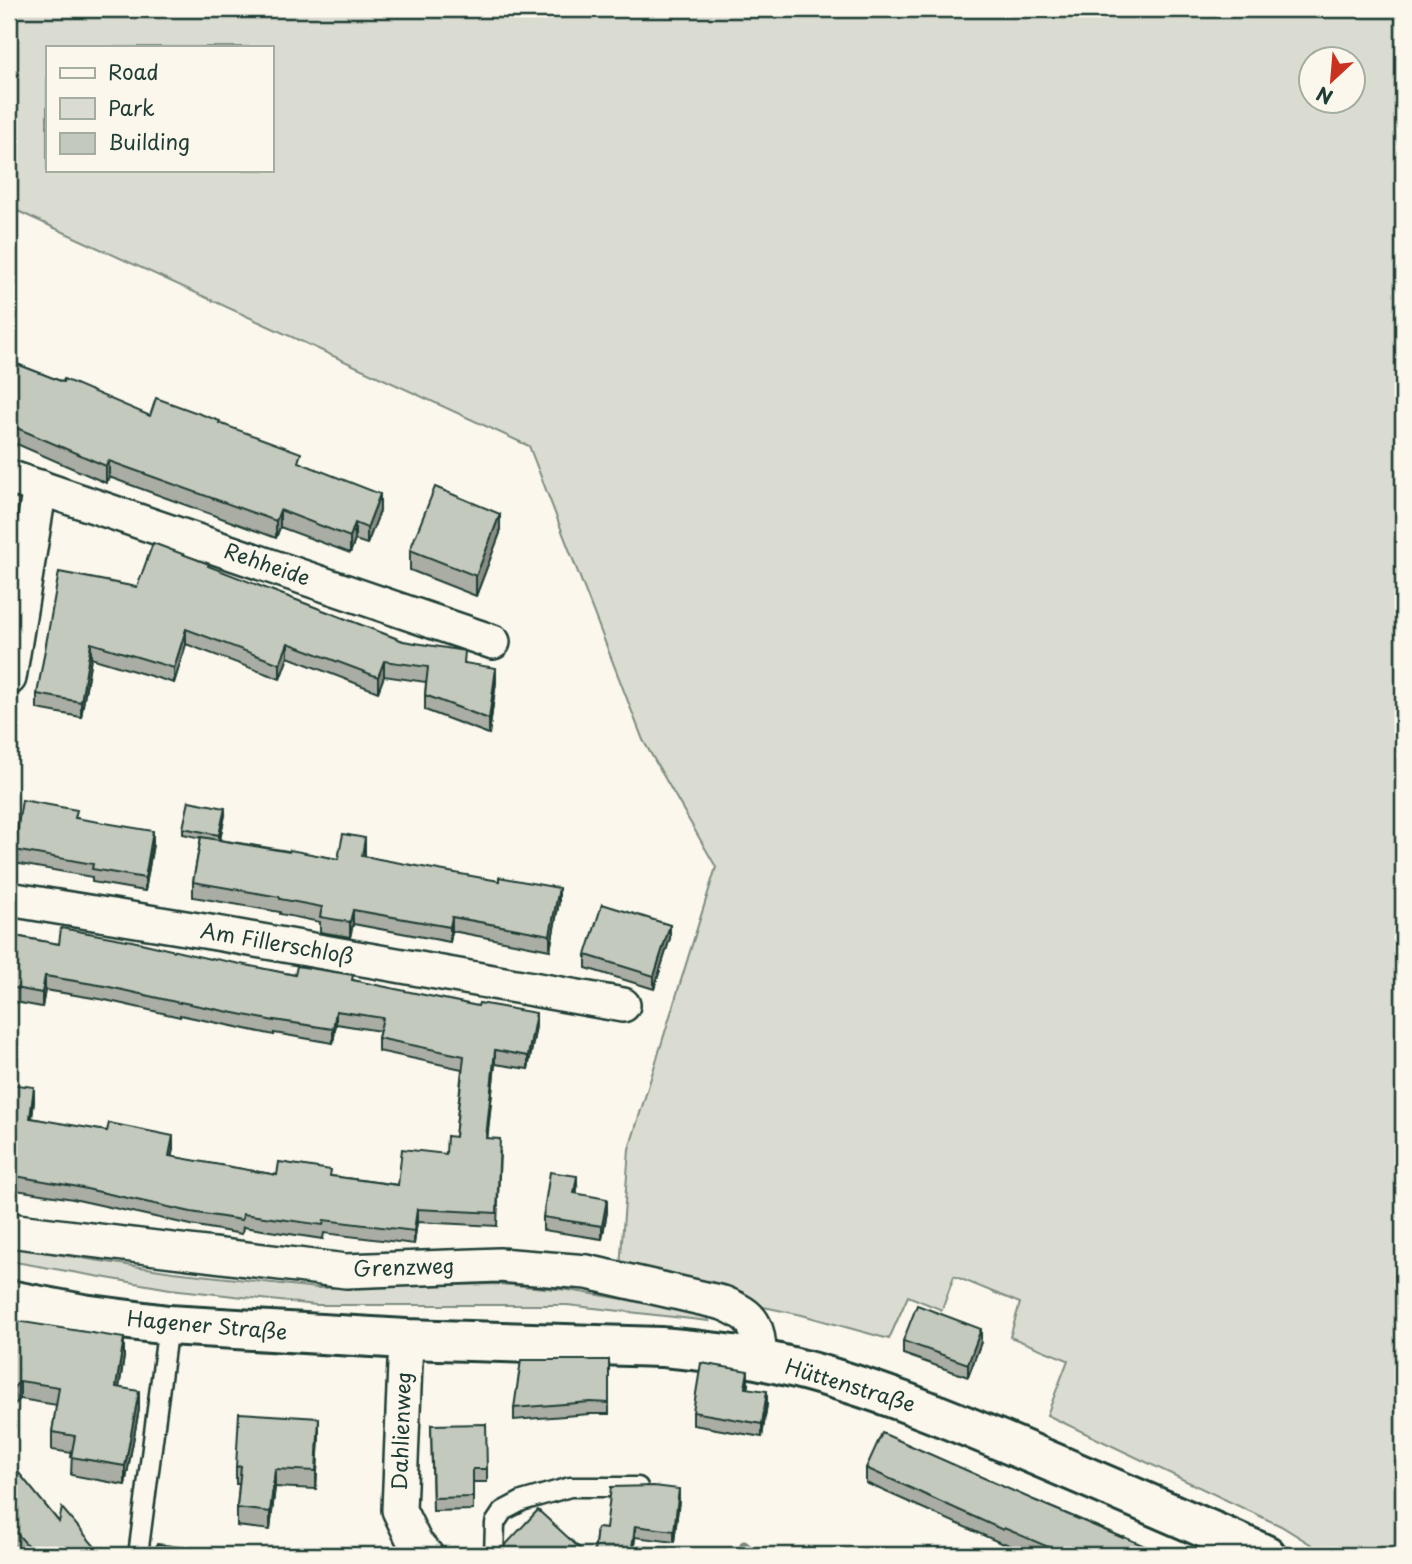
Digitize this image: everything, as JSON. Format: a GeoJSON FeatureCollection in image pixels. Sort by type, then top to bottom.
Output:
{"type":"FeatureCollection","features":[{"type":"Feature","properties":{"kind":"main road","name":"Hagener Straße"},"geometry":{"type":"LineString","coordinates":[[9,1300],[83,1314],[168,1325],[406,1339]]}},
{"type":"Feature","properties":{"kind":"main road","name":"Hüttenstraße"},"geometry":{"type":"LineString","coordinates":[[406,1339],[661,1347],[760,1359],[831,1377],[928,1411],[1266,1555]]}},
{"type":"Feature","properties":{"kind":"street","name":"Rehheide"},"geometry":{"type":"LineString","coordinates":[[9,477],[493,642]]}},
{"type":"Feature","properties":{"kind":"street"},"geometry":{"type":"LineString","coordinates":[[9,678],[40,487]]}},
{"type":"Feature","properties":{"kind":"street","name":"Am Fillerschloß"},"geometry":{"type":"LineString","coordinates":[[9,899],[623,1005]]}},
{"type":"Feature","properties":{"kind":"street","name":"Grenzweg"},"geometry":{"type":"LineString","coordinates":[[9,1230],[346,1271],[499,1265],[587,1272],[723,1303],[737,1309],[750,1318],[757,1332],[760,1359]]}},
{"type":"Feature","properties":{"kind":"street","name":"Dahlienweg"},"geometry":{"type":"LineString","coordinates":[[406,1339],[399,1510],[415,1543],[426,1555]]}},
{"type":"Feature","properties":{"kind":"lane"},"geometry":{"type":"LineString","coordinates":[[138,1555],[168,1325]]}},
{"type":"Feature","properties":{"kind":"lane"},"geometry":{"type":"LineString","coordinates":[[494,1555],[495,1523],[503,1511],[522,1501],[570,1487],[649,1487]]}},
{"type":"Feature","properties":{"kind":"green space"},"geometry":{"type":"Polygon","coordinates":[[[9,9],[1403,9],[1403,1555],[1328,1555],[1281,1526],[1047,1415],[1068,1360],[1010,1337],[1020,1303],[954,1276],[942,1310],[908,1296],[889,1339],[802,1315],[725,1299],[620,1268],[629,1149],[716,867],[643,740],[529,446],[9,207],[9,9]]]}},
{"type":"Feature","properties":{"kind":"green space"},"geometry":{"type":"Polygon","coordinates":[[[9,1247],[173,1272],[317,1288],[499,1284],[568,1290],[703,1312],[709,1321],[567,1305],[316,1305],[170,1289],[9,1261],[9,1247]]]}},
{"type":"Feature","properties":{"kind":"building"},"geometry":{"type":"Polygon","coordinates":[[[9,361],[63,382],[64,379],[150,416],[156,398],[301,453],[298,462],[380,494],[367,528],[355,523],[350,537],[280,510],[276,521],[109,461],[106,466],[9,427],[9,361]]]}},
{"type":"Feature","properties":{"kind":"building"},"geometry":{"type":"Polygon","coordinates":[[[435,487],[500,514],[476,576],[410,550],[435,487]]]}},
{"type":"Feature","properties":{"kind":"building"},"geometry":{"type":"Polygon","coordinates":[[[153,543],[403,641],[465,651],[464,663],[496,668],[489,719],[425,695],[428,667],[384,661],[378,677],[288,643],[280,664],[186,629],[174,668],[91,643],[81,702],[37,694],[59,572],[137,587],[153,543]]]}},
{"type":"Feature","properties":{"kind":"building"},"geometry":{"type":"Polygon","coordinates":[[[22,800],[77,810],[75,818],[153,831],[145,878],[92,869],[93,864],[14,850],[22,800]]]}},
{"type":"Feature","properties":{"kind":"building"},"geometry":{"type":"Polygon","coordinates":[[[189,801],[225,808],[219,835],[183,828],[189,801]]]}},
{"type":"Feature","properties":{"kind":"building"},"geometry":{"type":"Polygon","coordinates":[[[343,834],[365,838],[362,856],[499,881],[499,877],[559,888],[550,935],[452,917],[450,927],[353,910],[350,922],[320,917],[322,907],[193,882],[201,837],[338,859],[343,834]]]}},
{"type":"Feature","properties":{"kind":"building"},"geometry":{"type":"Polygon","coordinates":[[[602,904],[670,925],[654,976],[586,955],[602,904]]]}},
{"type":"Feature","properties":{"kind":"building"},"geometry":{"type":"Polygon","coordinates":[[[61,928],[295,975],[297,966],[353,975],[352,980],[478,1006],[479,1003],[536,1013],[528,1056],[495,1050],[486,1138],[500,1139],[497,1213],[417,1209],[414,1231],[324,1220],[323,1225],[243,1214],[242,1220],[9,1175],[9,1084],[34,1087],[30,1118],[107,1131],[109,1123],[173,1136],[169,1156],[277,1175],[279,1162],[331,1170],[330,1176],[398,1185],[402,1149],[446,1154],[447,1136],[455,1137],[464,1056],[378,1038],[383,1018],[336,1011],[333,1029],[274,1021],[45,976],[42,993],[9,987],[9,935],[59,944],[61,928]]]}},
{"type":"Feature","properties":{"kind":"building"},"geometry":{"type":"Polygon","coordinates":[[[550,1172],[577,1176],[574,1193],[607,1199],[602,1226],[543,1217],[550,1172]]]}},
{"type":"Feature","properties":{"kind":"building"},"geometry":{"type":"Polygon","coordinates":[[[917,1305],[981,1329],[968,1364],[903,1341],[917,1305]]]}},
{"type":"Feature","properties":{"kind":"building"},"geometry":{"type":"Polygon","coordinates":[[[9,1309],[10,1320],[124,1338],[116,1387],[139,1391],[125,1466],[71,1457],[75,1436],[52,1432],[59,1387],[20,1381],[9,1392],[9,1309]]]}},
{"type":"Feature","properties":{"kind":"building"},"geometry":{"type":"Polygon","coordinates":[[[521,1360],[609,1360],[609,1403],[514,1408],[521,1360]]]}},
{"type":"Feature","properties":{"kind":"building"},"geometry":{"type":"Polygon","coordinates":[[[701,1363],[748,1371],[745,1388],[767,1391],[762,1424],[693,1412],[701,1363]]]}},
{"type":"Feature","properties":{"kind":"building"},"geometry":{"type":"Polygon","coordinates":[[[239,1413],[319,1418],[316,1471],[275,1469],[270,1512],[237,1508],[241,1466],[236,1467],[239,1413]]]}},
{"type":"Feature","properties":{"kind":"building"},"geometry":{"type":"Polygon","coordinates":[[[486,1424],[487,1469],[473,1469],[473,1497],[433,1498],[431,1425],[486,1424]]]}},
{"type":"Feature","properties":{"kind":"building"},"geometry":{"type":"Polygon","coordinates":[[[882,1433],[1165,1555],[1067,1555],[1004,1528],[1003,1530],[866,1468],[882,1433]]]}},
{"type":"Feature","properties":{"kind":"building"},"geometry":{"type":"Polygon","coordinates":[[[9,1462],[59,1522],[62,1508],[102,1555],[36,1555],[13,1529],[9,1532],[9,1462]]]}},
{"type":"Feature","properties":{"kind":"building"},"geometry":{"type":"Polygon","coordinates":[[[654,1486],[679,1489],[674,1531],[635,1526],[631,1555],[594,1554],[597,1528],[606,1529],[611,1487],[654,1486]]]}},
{"type":"Feature","properties":{"kind":"building"},"geometry":{"type":"Polygon","coordinates":[[[538,1510],[586,1554],[500,1555],[498,1553],[538,1510]]]}},
{"type":"Feature","properties":{"kind":"building"},"geometry":{"type":"Polygon","coordinates":[[[157,1544],[240,1555],[155,1555],[157,1544]]]}},
{"type":"Feature","properties":{"kind":"waterway"},"geometry":{"type":"LineString","coordinates":[[744,1545],[756,1555]]}}]}
